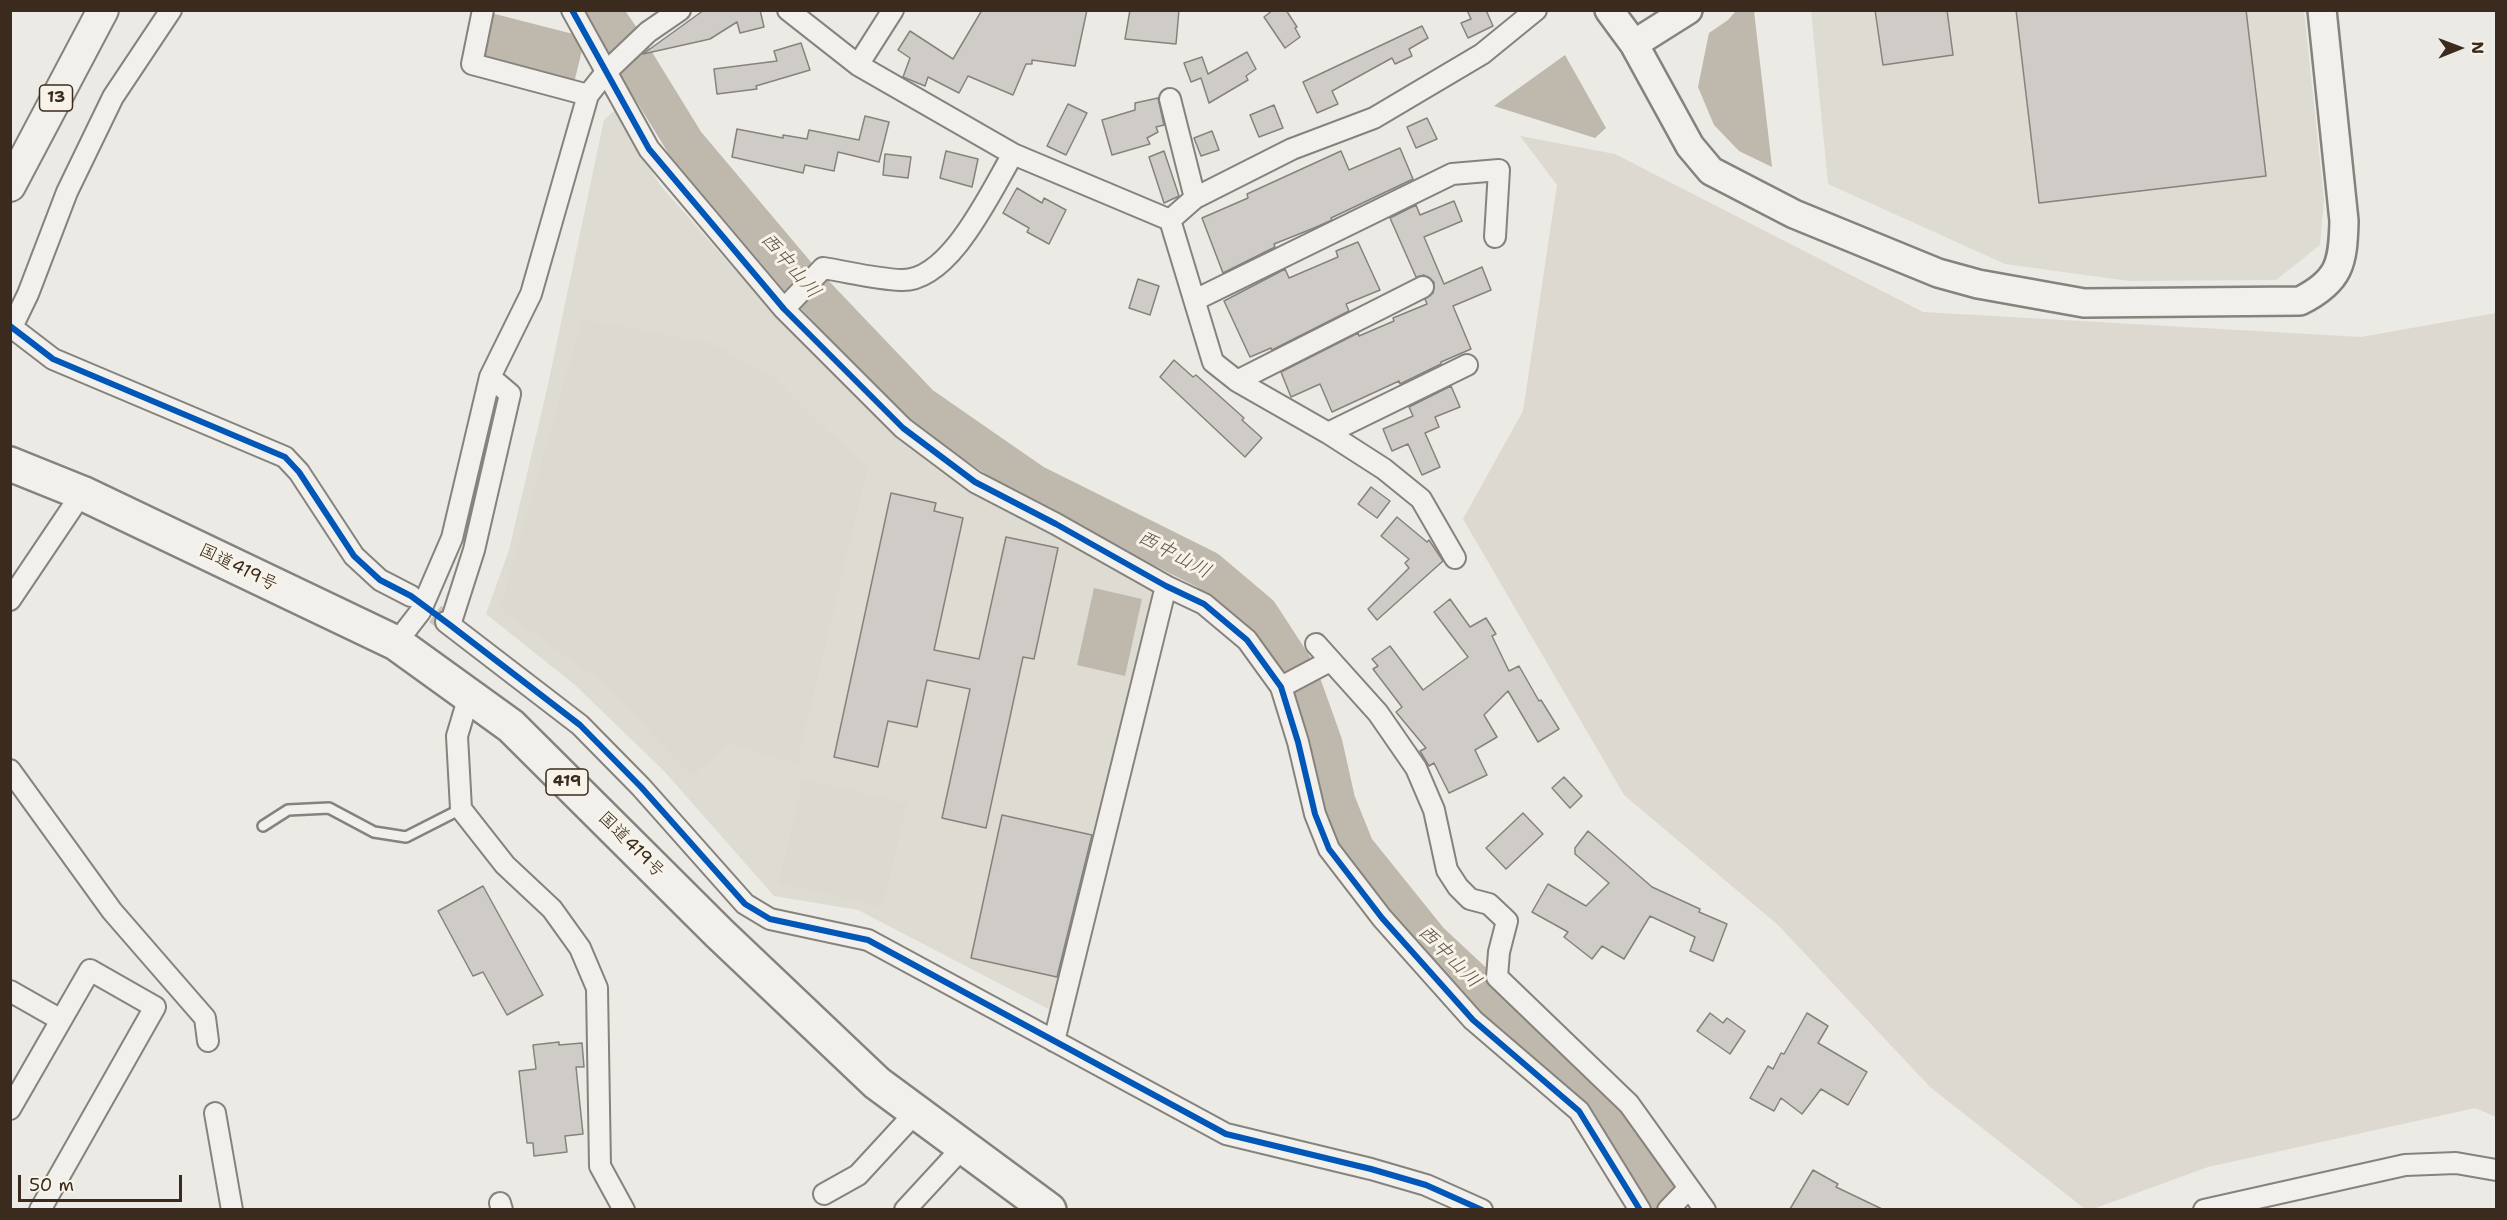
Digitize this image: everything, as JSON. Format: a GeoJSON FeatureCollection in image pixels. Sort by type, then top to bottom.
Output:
{"type":"FeatureCollection","features":[{"type":"Feature","properties":{"kind":"highway","name":"国道419号"},"geometry":{"type":"LineString","coordinates":[[10,464],[82,493],[396,643],[511,726],[877,1083],[1049,1209]]}},
{"type":"Feature","properties":{"kind":"main road","name":"13"},"geometry":{"type":"LineString","coordinates":[[10,186],[103,10]]}},
{"type":"Feature","properties":{"kind":"street"},"geometry":{"type":"LineString","coordinates":[[171,10],[113,97],[67,192],[28,294],[11,327],[53,359],[285,457],[299,472],[354,556],[380,580],[411,596]]}},
{"type":"Feature","properties":{"kind":"street"},"geometry":{"type":"LineString","coordinates":[[483,10],[472,64],[588,95]]}},
{"type":"Feature","properties":{"kind":"street"},"geometry":{"type":"LineString","coordinates":[[572,10],[611,68],[649,149],[834,361],[903,428],[975,482],[1056,524],[1166,586],[1204,604],[1247,640],[1285,685],[1315,814],[1329,849],[1382,918],[1473,1020],[1579,1111],[1640,1209]]}},
{"type":"Feature","properties":{"kind":"street"},"geometry":{"type":"LineString","coordinates":[[396,643],[420,612],[452,538],[490,377],[531,294],[588,95],[611,68],[648,32],[680,10]]}},
{"type":"Feature","properties":{"kind":"street"},"geometry":{"type":"LineString","coordinates":[[788,10],[858,65],[1013,154],[1170,220],[1213,362],[1238,381],[1328,432],[1384,469],[1421,499],[1455,558]]}},
{"type":"Feature","properties":{"kind":"street"},"geometry":{"type":"LineString","coordinates":[[858,65],[893,10]]}},
{"type":"Feature","properties":{"kind":"street"},"geometry":{"type":"LineString","coordinates":[[1170,220],[1196,198],[1292,149],[1374,118],[1482,54],[1536,10]]}},
{"type":"Feature","properties":{"kind":"street"},"geometry":{"type":"LineString","coordinates":[[1609,10],[1634,44],[1690,146],[1711,171],[1794,214],[1938,273],[1978,284],[2084,303],[2300,301],[2319,292],[2330,281],[2339,267],[2343,253],[2344,221],[2322,10]]}},
{"type":"Feature","properties":{"kind":"street"},"geometry":{"type":"LineString","coordinates":[[1634,44],[1688,10]]}},
{"type":"Feature","properties":{"kind":"street"},"geometry":{"type":"LineString","coordinates":[[1170,99],[1196,198]]}},
{"type":"Feature","properties":{"kind":"street"},"geometry":{"type":"LineString","coordinates":[[787,306],[823,268],[903,280],[932,272],[957,248],[1013,154]]}},
{"type":"Feature","properties":{"kind":"street"},"geometry":{"type":"LineString","coordinates":[[1195,300],[1452,174],[1500,170],[1495,237]]}},
{"type":"Feature","properties":{"kind":"street"},"geometry":{"type":"LineString","coordinates":[[1238,381],[1423,287]]}},
{"type":"Feature","properties":{"kind":"street"},"geometry":{"type":"LineString","coordinates":[[1328,432],[1467,365]]}},
{"type":"Feature","properties":{"kind":"street"},"geometry":{"type":"LineString","coordinates":[[490,377],[510,394],[474,550],[448,623],[580,725],[641,787],[745,904],[770,919],[868,940],[1226,1134],[1371,1169],[1426,1185],[1482,1209]]}},
{"type":"Feature","properties":{"kind":"street"},"geometry":{"type":"LineString","coordinates":[[10,600],[82,493]]}},
{"type":"Feature","properties":{"kind":"street"},"geometry":{"type":"LineString","coordinates":[[1054,1041],[1166,586]]}},
{"type":"Feature","properties":{"kind":"street"},"geometry":{"type":"LineString","coordinates":[[1316,644],[1325,664],[1378,713],[1416,768],[1434,810],[1447,870],[1458,887],[1470,899],[1489,904],[1507,921],[1499,952],[1497,976],[1629,1104],[1705,1209]]}},
{"type":"Feature","properties":{"kind":"street"},"geometry":{"type":"LineString","coordinates":[[1285,685],[1325,664]]}},
{"type":"Feature","properties":{"kind":"street"},"geometry":{"type":"LineString","coordinates":[[469,696],[457,736],[461,809],[505,865],[552,909],[580,948],[597,988],[600,1166],[624,1209]]}},
{"type":"Feature","properties":{"kind":"street"},"geometry":{"type":"LineString","coordinates":[[10,770],[112,911],[206,1018],[208,1041]]}},
{"type":"Feature","properties":{"kind":"street"},"geometry":{"type":"LineString","coordinates":[[10,1109],[90,970],[155,1007],[40,1209]]}},
{"type":"Feature","properties":{"kind":"street"},"geometry":{"type":"LineString","coordinates":[[10,991],[62,1020]]}},
{"type":"Feature","properties":{"kind":"street"},"geometry":{"type":"LineString","coordinates":[[825,1194],[858,1174],[916,1112]]}},
{"type":"Feature","properties":{"kind":"street"},"geometry":{"type":"LineString","coordinates":[[215,1113],[232,1209]]}},
{"type":"Feature","properties":{"kind":"street"},"geometry":{"type":"LineString","coordinates":[[905,1209],[964,1146]]}},
{"type":"Feature","properties":{"kind":"street"},"geometry":{"type":"LineString","coordinates":[[2204,1209],[2405,1165],[2456,1163],[2496,1170]]}},
{"type":"Feature","properties":{"kind":"street"},"geometry":{"type":"LineString","coordinates":[[1668,1209],[1689,1188]]}},
{"type":"Feature","properties":{"kind":"lane"},"geometry":{"type":"LineString","coordinates":[[264,826],[288,810],[329,808],[374,832],[406,837],[461,809]]}},
{"type":"Feature","properties":{"kind":"shaded area"},"geometry":{"type":"Polygon","coordinates":[[[1736,11],[1754,11],[1772,167],[1739,151],[1714,125],[1698,87],[1709,33],[1728,20],[1736,11]]]}},
{"type":"Feature","properties":{"kind":"shaded area"},"geometry":{"type":"Polygon","coordinates":[[[1811,11],[2304,11],[2324,200],[2320,245],[2276,280],[2129,281],[2005,264],[1828,184],[1811,11]]]}},
{"type":"Feature","properties":{"kind":"shaded area"},"geometry":{"type":"Polygon","coordinates":[[[491,13],[581,36],[584,42],[574,83],[481,61],[491,13]]]}},
{"type":"Feature","properties":{"kind":"shaded area"},"geometry":{"type":"Polygon","coordinates":[[[1565,55],[1606,128],[1595,138],[1494,106],[1565,55]]]}},
{"type":"Feature","properties":{"kind":"shaded area"},"geometry":{"type":"Polygon","coordinates":[[[615,110],[660,185],[773,313],[899,437],[1156,591],[1056,1013],[858,910],[774,896],[664,771],[575,685],[486,614],[509,550],[547,389],[604,120],[615,110]]]}},
{"type":"Feature","properties":{"kind":"shaded area"},"geometry":{"type":"Polygon","coordinates":[[[1520,136],[1615,154],[1923,312],[2361,337],[2496,313],[2496,1117],[2475,1108],[2208,1167],[2093,1209],[2085,1209],[1930,1087],[1778,925],[1624,795],[1463,519],[1523,411],[1557,185],[1520,136]]]}},
{"type":"Feature","properties":{"kind":"shaded area"},"geometry":{"type":"Polygon","coordinates":[[[582,319],[711,343],[775,378],[813,418],[868,466],[797,764],[728,743],[692,776],[603,683],[500,609],[582,319]]]}},
{"type":"Feature","properties":{"kind":"shaded area"},"geometry":{"type":"Polygon","coordinates":[[[1094,588],[1142,599],[1125,676],[1077,665],[1094,588]]]}},
{"type":"Feature","properties":{"kind":"shaded area"},"geometry":{"type":"Polygon","coordinates":[[[803,779],[907,803],[883,907],[779,883],[803,779]]]}},
{"type":"Feature","properties":{"kind":"building"},"geometry":{"type":"Polygon","coordinates":[[[704,10],[760,10],[764,27],[740,33],[737,22],[710,39],[643,54],[704,10]]]}},
{"type":"Feature","properties":{"kind":"building"},"geometry":{"type":"Polygon","coordinates":[[[982,10],[1087,10],[1075,66],[1032,60],[1032,64],[1026,64],[1013,95],[968,76],[959,93],[928,77],[925,86],[903,77],[910,58],[898,50],[910,31],[953,59],[982,10]]]}},
{"type":"Feature","properties":{"kind":"building"},"geometry":{"type":"Polygon","coordinates":[[[1130,10],[1179,10],[1176,44],[1125,39],[1130,10]]]}},
{"type":"Feature","properties":{"kind":"building"},"geometry":{"type":"Polygon","coordinates":[[[1273,10],[1286,10],[1297,27],[1295,28],[1300,37],[1285,48],[1264,17],[1273,10]]]}},
{"type":"Feature","properties":{"kind":"building"},"geometry":{"type":"Polygon","coordinates":[[[1467,10],[1486,10],[1493,26],[1468,38],[1461,23],[1471,19],[1467,10]]]}},
{"type":"Feature","properties":{"kind":"building"},"geometry":{"type":"Polygon","coordinates":[[[1875,10],[1947,10],[1953,55],[1883,65],[1875,10]]]}},
{"type":"Feature","properties":{"kind":"building"},"geometry":{"type":"Polygon","coordinates":[[[2016,10],[2246,10],[2266,176],[2039,203],[2016,10]]]}},
{"type":"Feature","properties":{"kind":"building"},"geometry":{"type":"Polygon","coordinates":[[[1422,26],[1428,38],[1409,49],[1412,56],[1395,64],[1392,58],[1332,91],[1338,104],[1317,113],[1303,82],[1422,26]]]}},
{"type":"Feature","properties":{"kind":"building"},"geometry":{"type":"Polygon","coordinates":[[[801,43],[810,70],[756,86],[757,89],[717,94],[714,69],[777,61],[774,51],[801,43]]]}},
{"type":"Feature","properties":{"kind":"building"},"geometry":{"type":"Polygon","coordinates":[[[1247,52],[1256,69],[1246,76],[1248,80],[1209,103],[1201,78],[1191,82],[1184,63],[1202,57],[1208,74],[1247,52]]]}},
{"type":"Feature","properties":{"kind":"building"},"geometry":{"type":"Polygon","coordinates":[[[1158,98],[1164,125],[1156,127],[1158,132],[1147,138],[1150,144],[1112,155],[1102,120],[1135,110],[1135,103],[1158,98]]]}},
{"type":"Feature","properties":{"kind":"building"},"geometry":{"type":"Polygon","coordinates":[[[1068,104],[1087,113],[1066,155],[1047,146],[1068,104]]]}},
{"type":"Feature","properties":{"kind":"building"},"geometry":{"type":"Polygon","coordinates":[[[1274,105],[1283,128],[1259,137],[1250,115],[1274,105]]]}},
{"type":"Feature","properties":{"kind":"building"},"geometry":{"type":"Polygon","coordinates":[[[865,116],[889,122],[879,162],[838,152],[834,171],[805,165],[803,173],[732,157],[737,129],[783,138],[783,135],[807,139],[809,130],[859,140],[865,116]]]}},
{"type":"Feature","properties":{"kind":"building"},"geometry":{"type":"Polygon","coordinates":[[[1427,118],[1437,139],[1416,148],[1407,127],[1427,118]]]}},
{"type":"Feature","properties":{"kind":"building"},"geometry":{"type":"Polygon","coordinates":[[[1212,131],[1219,150],[1201,156],[1194,138],[1212,131]]]}},
{"type":"Feature","properties":{"kind":"building"},"geometry":{"type":"Polygon","coordinates":[[[1400,148],[1413,179],[1331,218],[1332,220],[1274,244],[1275,247],[1223,273],[1202,218],[1248,198],[1247,194],[1341,151],[1349,170],[1400,148]]]}},
{"type":"Feature","properties":{"kind":"building"},"geometry":{"type":"Polygon","coordinates":[[[946,151],[978,159],[972,187],[940,178],[946,151]]]}},
{"type":"Feature","properties":{"kind":"building"},"geometry":{"type":"Polygon","coordinates":[[[1164,151],[1179,196],[1164,203],[1149,157],[1164,151]]]}},
{"type":"Feature","properties":{"kind":"building"},"geometry":{"type":"Polygon","coordinates":[[[885,154],[911,157],[908,178],[883,175],[885,154]]]}},
{"type":"Feature","properties":{"kind":"building"},"geometry":{"type":"Polygon","coordinates":[[[1017,188],[1042,203],[1044,198],[1066,210],[1049,244],[1027,232],[1029,228],[1003,213],[1017,188]]]}},
{"type":"Feature","properties":{"kind":"building"},"geometry":{"type":"Polygon","coordinates":[[[1454,201],[1462,221],[1424,237],[1444,284],[1482,267],[1491,290],[1453,306],[1471,349],[1400,384],[1399,381],[1332,412],[1320,384],[1291,397],[1281,372],[1358,333],[1359,336],[1394,321],[1393,318],[1427,304],[1425,299],[1433,293],[1434,282],[1424,275],[1416,277],[1390,218],[1416,205],[1420,215],[1454,201]]]}},
{"type":"Feature","properties":{"kind":"building"},"geometry":{"type":"Polygon","coordinates":[[[1358,242],[1380,290],[1346,304],[1349,311],[1272,350],[1271,348],[1250,357],[1224,301],[1285,269],[1289,278],[1338,257],[1336,251],[1358,242]]]}},
{"type":"Feature","properties":{"kind":"building"},"geometry":{"type":"Polygon","coordinates":[[[1138,279],[1159,286],[1150,315],[1129,308],[1138,279]]]}},
{"type":"Feature","properties":{"kind":"building"},"geometry":{"type":"Polygon","coordinates":[[[1174,360],[1193,377],[1196,375],[1244,418],[1242,420],[1262,438],[1245,457],[1160,377],[1174,360]]]}},
{"type":"Feature","properties":{"kind":"building"},"geometry":{"type":"Polygon","coordinates":[[[1451,386],[1460,407],[1435,417],[1439,427],[1425,433],[1440,467],[1422,475],[1408,444],[1392,451],[1383,429],[1413,416],[1409,407],[1451,386]]]}},
{"type":"Feature","properties":{"kind":"building"},"geometry":{"type":"Polygon","coordinates":[[[1371,487],[1390,501],[1377,518],[1358,504],[1371,487]]]}},
{"type":"Feature","properties":{"kind":"building"},"geometry":{"type":"Polygon","coordinates":[[[891,493],[936,503],[934,511],[963,518],[934,650],[979,659],[1006,537],[1058,548],[1034,659],[1023,657],[986,828],[942,818],[970,689],[927,680],[917,727],[888,721],[878,767],[834,757],[891,493]]]}},
{"type":"Feature","properties":{"kind":"building"},"geometry":{"type":"Polygon","coordinates":[[[1397,517],[1427,542],[1429,540],[1443,561],[1377,620],[1368,609],[1409,568],[1405,563],[1409,559],[1381,536],[1397,517]]]}},
{"type":"Feature","properties":{"kind":"building"},"geometry":{"type":"Polygon","coordinates":[[[1450,599],[1470,627],[1486,618],[1496,634],[1492,636],[1509,671],[1519,666],[1539,701],[1541,700],[1559,729],[1538,742],[1508,691],[1484,715],[1497,737],[1475,750],[1487,775],[1449,793],[1434,763],[1429,766],[1420,751],[1426,748],[1396,712],[1402,707],[1373,669],[1378,666],[1372,659],[1390,646],[1423,690],[1468,657],[1434,612],[1450,599]]]}},
{"type":"Feature","properties":{"kind":"building"},"geometry":{"type":"Polygon","coordinates":[[[1564,777],[1582,796],[1570,808],[1552,788],[1564,777]]]}},
{"type":"Feature","properties":{"kind":"building"},"geometry":{"type":"Polygon","coordinates":[[[1523,813],[1543,834],[1506,869],[1486,848],[1523,813]]]}},
{"type":"Feature","properties":{"kind":"building"},"geometry":{"type":"Polygon","coordinates":[[[1002,815],[1092,835],[1057,977],[971,958],[1002,815]]]}},
{"type":"Feature","properties":{"kind":"building"},"geometry":{"type":"Polygon","coordinates":[[[1588,831],[1652,887],[1727,924],[1713,961],[1690,951],[1695,937],[1650,916],[1624,959],[1602,946],[1592,959],[1564,937],[1568,932],[1532,912],[1548,884],[1586,906],[1609,883],[1575,854],[1575,848],[1588,831]]]}},
{"type":"Feature","properties":{"kind":"building"},"geometry":{"type":"Polygon","coordinates":[[[483,886],[543,995],[507,1015],[483,972],[473,976],[438,911],[483,886]]]}},
{"type":"Feature","properties":{"kind":"building"},"geometry":{"type":"Polygon","coordinates":[[[1710,1013],[1723,1023],[1727,1018],[1745,1031],[1730,1054],[1697,1031],[1710,1013]]]}},
{"type":"Feature","properties":{"kind":"building"},"geometry":{"type":"Polygon","coordinates":[[[1807,1013],[1828,1026],[1818,1043],[1867,1072],[1848,1105],[1821,1089],[1802,1114],[1781,1098],[1774,1111],[1750,1098],[1768,1066],[1773,1069],[1781,1053],[1784,1054],[1807,1013]]]}},
{"type":"Feature","properties":{"kind":"building"},"geometry":{"type":"Polygon","coordinates":[[[559,1042],[559,1045],[582,1043],[584,1067],[576,1067],[583,1134],[565,1136],[567,1152],[534,1156],[533,1143],[527,1143],[519,1071],[536,1069],[533,1045],[559,1042]]]}},
{"type":"Feature","properties":{"kind":"building"},"geometry":{"type":"Polygon","coordinates":[[[1813,1170],[1838,1184],[1836,1187],[1882,1209],[1790,1209],[1813,1170]]]}},
{"type":"Feature","properties":{"kind":"waterway","name":"西中山川"},"geometry":{"type":"LineString","coordinates":[[601,10],[685,143],[799,278],[920,405],[1034,484],[1207,570],[1259,614],[1298,674],[1323,744],[1336,802],[1355,849],[1429,941],[1552,1056],[1634,1150],[1665,1194],[1666,1210]]}},
{"type":"Feature","properties":{"kind":"tunnel"},"geometry":{"type":"LineString","coordinates":[[411,596],[446,622]]}},
{"type":"Feature","properties":{"kind":"cycle path"},"geometry":{"type":"LineString","coordinates":[[572,10],[649,149],[784,309],[903,428],[975,482],[1056,524],[1166,586],[1204,604],[1247,640],[1281,687],[1298,742],[1315,814],[1329,849],[1382,918],[1473,1020],[1579,1111],[1640,1210]]}},
{"type":"Feature","properties":{"kind":"cycle path"},"geometry":{"type":"LineString","coordinates":[[10,326],[53,359],[285,457],[299,472],[354,556],[380,580],[411,596],[580,725],[641,787],[745,904],[770,919],[868,940],[1226,1134],[1371,1169],[1426,1185],[1482,1210]]}}]}
